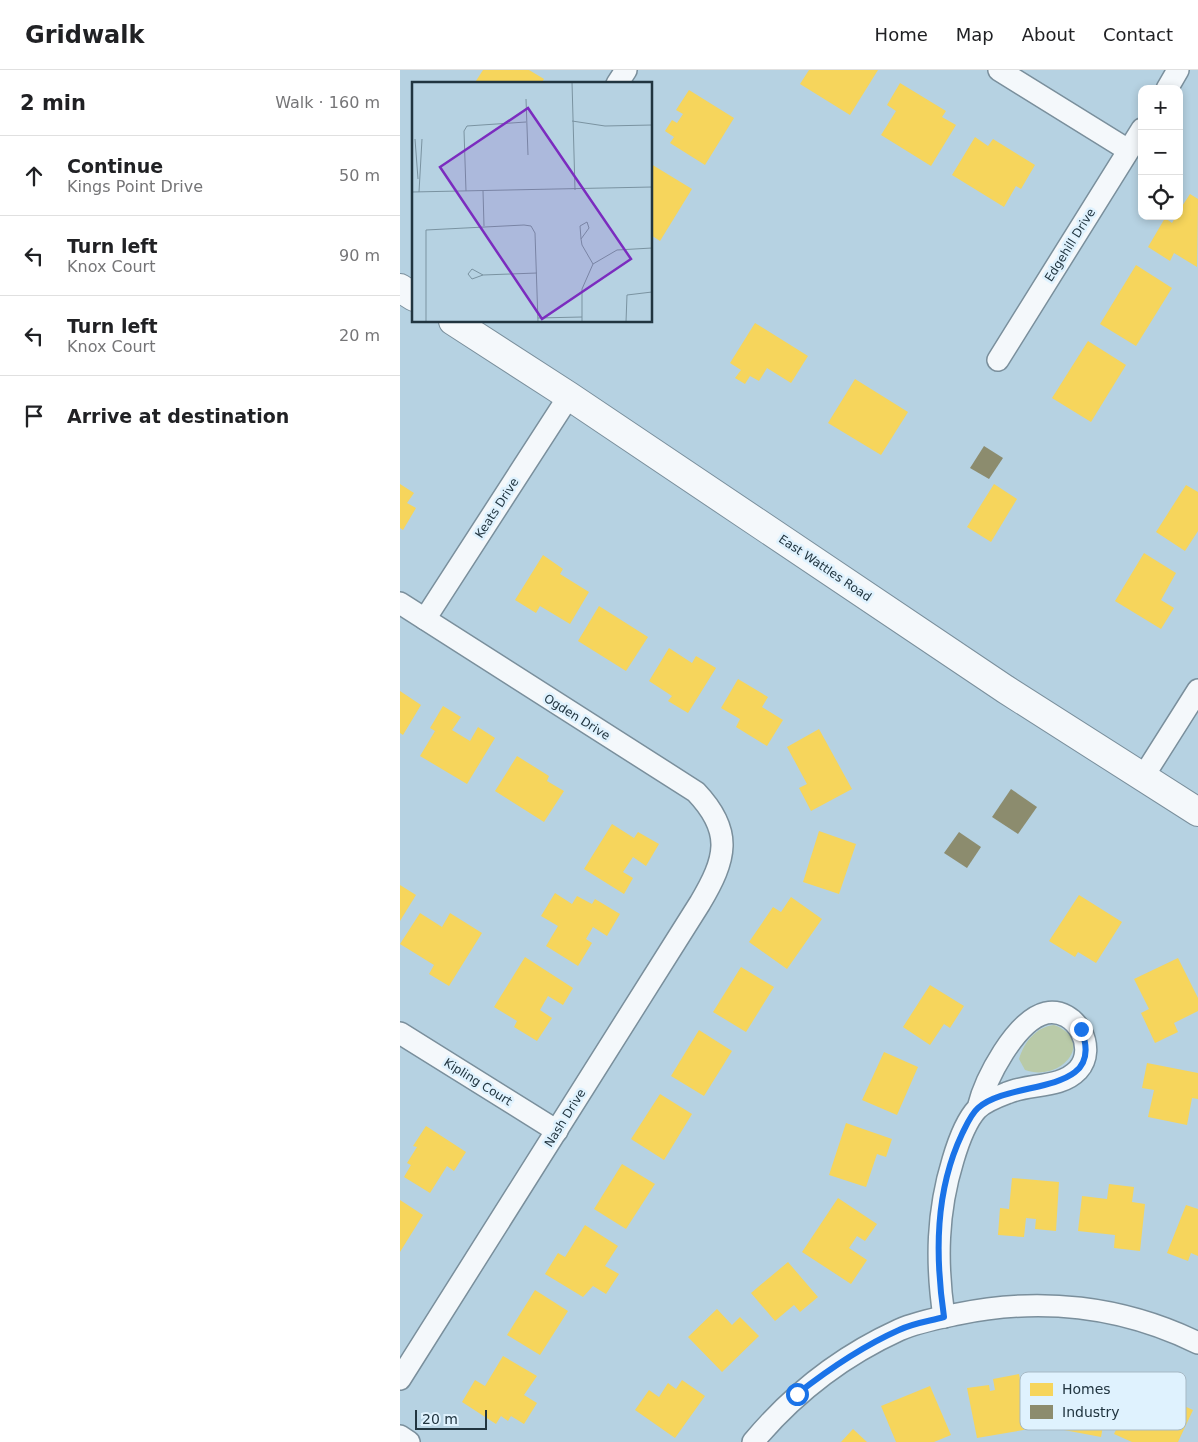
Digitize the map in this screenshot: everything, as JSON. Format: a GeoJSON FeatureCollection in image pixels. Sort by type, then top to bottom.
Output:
{"type":"FeatureCollection","features":[{"type":"Feature","properties":{"kind":"main road"},"geometry":{"type":"LineString","coordinates":[[400,288],[412,295]]}},
{"type":"Feature","properties":{"kind":"main road","name":"East Wattles Road"},"geometry":{"type":"LineString","coordinates":[[462,324],[1005,689],[1198,812]]}},
{"type":"Feature","properties":{"kind":"street"},"geometry":{"type":"LineString","coordinates":[[618,82],[626,70]]}},
{"type":"Feature","properties":{"kind":"street"},"geometry":{"type":"LineString","coordinates":[[999,70],[1128,150]]}},
{"type":"Feature","properties":{"kind":"street"},"geometry":{"type":"LineString","coordinates":[[1169,85],[1178,70]]}},
{"type":"Feature","properties":{"kind":"street","name":"Edgehill Drive"},"geometry":{"type":"LineString","coordinates":[[998,360],[1141,130]]}},
{"type":"Feature","properties":{"kind":"street","name":"Keats Drive"},"geometry":{"type":"LineString","coordinates":[[424,619],[569,396]]}},
{"type":"Feature","properties":{"kind":"street","name":"Ogden Drive"},"geometry":{"type":"LineString","coordinates":[[400,604],[696,792],[709,806],[718,822],[722,853]]}},
{"type":"Feature","properties":{"kind":"street"},"geometry":{"type":"LineString","coordinates":[[1143,777],[1198,690]]}},
{"type":"Feature","properties":{"kind":"street","name":"Nash Drive"},"geometry":{"type":"LineString","coordinates":[[400,1379],[709,888],[722,853]]}},
{"type":"Feature","properties":{"kind":"street"},"geometry":{"type":"LineString","coordinates":[[944,1317],[938,1274],[940,1217],[945,1184],[957,1146],[978,1108],[982,1091],[992,1071],[1026,1024],[1035,1017],[1049,1013],[1060,1014],[1072,1020],[1081,1029],[1086,1042],[1085,1057],[1080,1068],[1070,1077],[1062,1081],[1008,1092],[978,1108]]}},
{"type":"Feature","properties":{"kind":"street","name":"Kipling Court"},"geometry":{"type":"LineString","coordinates":[[400,1033],[557,1131]]}},
{"type":"Feature","properties":{"kind":"street"},"geometry":{"type":"LineString","coordinates":[[752,1442],[797,1394],[824,1373],[901,1329],[944,1317],[994,1306],[1022,1304],[1079,1307],[1122,1315],[1198,1343]]}},
{"type":"Feature","properties":{"kind":"street"},"geometry":{"type":"LineString","coordinates":[[400,1436],[409,1442]]}},
{"type":"Feature","properties":{"kind":"green space"},"geometry":{"type":"Polygon","coordinates":[[[1054,1025],[1067,1032],[1073,1041],[1073,1050],[1069,1058],[1061,1066],[1050,1071],[1025,1070],[1019,1059],[1024,1047],[1036,1032],[1054,1025]]]}},
{"type":"Feature","properties":{"kind":"building: Homes"},"geometry":{"type":"Polygon","coordinates":[[[483,70],[529,70],[544,79],[542,82],[475,82],[483,70]]]}},
{"type":"Feature","properties":{"kind":"building: Homes"},"geometry":{"type":"Polygon","coordinates":[[[809,70],[878,70],[850,115],[800,84],[809,70]]]}},
{"type":"Feature","properties":{"kind":"building: Homes"},"geometry":{"type":"Polygon","coordinates":[[[900,83],[946,111],[942,117],[956,125],[931,166],[881,135],[896,111],[887,105],[900,83]]]}},
{"type":"Feature","properties":{"kind":"building: Homes"},"geometry":{"type":"Polygon","coordinates":[[[689,90],[734,118],[705,165],[670,143],[674,137],[665,131],[672,120],[677,123],[683,114],[676,110],[689,90]]]}},
{"type":"Feature","properties":{"kind":"building: Homes"},"geometry":{"type":"Polygon","coordinates":[[[975,137],[988,146],[993,139],[1035,165],[1021,189],[1016,186],[1004,207],[952,175],[975,137]]]}},
{"type":"Feature","properties":{"kind":"building: Homes"},"geometry":{"type":"Polygon","coordinates":[[[652,165],[692,189],[660,241],[652,236],[652,165]]]}},
{"type":"Feature","properties":{"kind":"building: Homes"},"geometry":{"type":"Polygon","coordinates":[[[1190,194],[1198,199],[1197,267],[1174,253],[1170,261],[1148,247],[1164,220],[1172,223],[1174,220],[1183,220],[1183,205],[1190,194]]]}},
{"type":"Feature","properties":{"kind":"building: Homes"},"geometry":{"type":"Polygon","coordinates":[[[1136,265],[1172,288],[1136,346],[1100,324],[1136,265]]]}},
{"type":"Feature","properties":{"kind":"building: Homes"},"geometry":{"type":"Polygon","coordinates":[[[755,323],[808,356],[791,383],[767,368],[759,381],[750,376],[745,384],[735,378],[741,370],[730,363],[755,323]]]}},
{"type":"Feature","properties":{"kind":"building: Homes"},"geometry":{"type":"Polygon","coordinates":[[[1088,341],[1126,365],[1091,422],[1052,398],[1088,341]]]}},
{"type":"Feature","properties":{"kind":"building: Homes"},"geometry":{"type":"Polygon","coordinates":[[[855,379],[908,412],[881,455],[828,423],[855,379]]]}},
{"type":"Feature","properties":{"kind":"building: Homes"},"geometry":{"type":"Polygon","coordinates":[[[400,484],[414,493],[407,503],[416,508],[403,530],[400,528],[400,484]]]}},
{"type":"Feature","properties":{"kind":"building: Homes"},"geometry":{"type":"Polygon","coordinates":[[[994,484],[1017,499],[991,542],[967,527],[994,484]]]}},
{"type":"Feature","properties":{"kind":"building: Homes"},"geometry":{"type":"Polygon","coordinates":[[[1186,485],[1198,492],[1198,531],[1185,551],[1156,532],[1186,485]]]}},
{"type":"Feature","properties":{"kind":"building: Homes"},"geometry":{"type":"Polygon","coordinates":[[[1144,553],[1176,573],[1161,600],[1174,608],[1161,629],[1115,601],[1144,553]]]}},
{"type":"Feature","properties":{"kind":"building: Homes"},"geometry":{"type":"Polygon","coordinates":[[[543,555],[563,569],[560,574],[589,592],[570,624],[540,606],[536,613],[515,600],[543,555]]]}},
{"type":"Feature","properties":{"kind":"building: Homes"},"geometry":{"type":"Polygon","coordinates":[[[599,606],[648,637],[626,671],[578,641],[599,606]]]}},
{"type":"Feature","properties":{"kind":"building: Homes"},"geometry":{"type":"Polygon","coordinates":[[[669,648],[692,663],[696,656],[716,668],[688,713],[668,701],[672,696],[649,681],[669,648]]]}},
{"type":"Feature","properties":{"kind":"building: Homes"},"geometry":{"type":"Polygon","coordinates":[[[738,679],[768,697],[762,707],[783,720],[767,746],[736,727],[740,719],[721,708],[738,679]]]}},
{"type":"Feature","properties":{"kind":"building: Homes"},"geometry":{"type":"Polygon","coordinates":[[[400,691],[421,705],[403,735],[400,733],[400,691]]]}},
{"type":"Feature","properties":{"kind":"building: Homes"},"geometry":{"type":"Polygon","coordinates":[[[443,706],[461,717],[452,730],[470,741],[478,727],[495,738],[467,784],[420,756],[435,731],[430,728],[443,706]]]}},
{"type":"Feature","properties":{"kind":"building: Homes"},"geometry":{"type":"Polygon","coordinates":[[[819,729],[852,789],[811,811],[799,788],[807,784],[787,747],[819,729]]]}},
{"type":"Feature","properties":{"kind":"building: Homes"},"geometry":{"type":"Polygon","coordinates":[[[517,756],[549,776],[547,781],[564,791],[544,822],[495,791],[517,756]]]}},
{"type":"Feature","properties":{"kind":"building: Homes"},"geometry":{"type":"Polygon","coordinates":[[[612,824],[634,838],[638,832],[659,844],[646,866],[633,857],[623,872],[633,878],[624,894],[584,869],[612,824]]]}},
{"type":"Feature","properties":{"kind":"building: Homes"},"geometry":{"type":"Polygon","coordinates":[[[819,831],[856,844],[839,894],[803,882],[819,831]]]}},
{"type":"Feature","properties":{"kind":"building: Homes"},"geometry":{"type":"Polygon","coordinates":[[[400,885],[416,895],[400,921],[400,885]]]}},
{"type":"Feature","properties":{"kind":"building: Homes"},"geometry":{"type":"Polygon","coordinates":[[[555,893],[572,904],[577,896],[592,904],[595,899],[620,914],[607,936],[593,927],[586,939],[592,943],[578,966],[546,946],[558,926],[541,916],[555,893]]]}},
{"type":"Feature","properties":{"kind":"building: Homes"},"geometry":{"type":"Polygon","coordinates":[[[1079,895],[1122,922],[1096,963],[1078,952],[1075,957],[1049,941],[1079,895]]]}},
{"type":"Feature","properties":{"kind":"building: Homes"},"geometry":{"type":"Polygon","coordinates":[[[791,897],[822,919],[787,969],[749,942],[773,907],[781,912],[791,897]]]}},
{"type":"Feature","properties":{"kind":"building: Homes"},"geometry":{"type":"Polygon","coordinates":[[[420,913],[442,927],[450,913],[482,933],[449,986],[429,974],[434,965],[400,944],[420,913]]]}},
{"type":"Feature","properties":{"kind":"building: Homes"},"geometry":{"type":"Polygon","coordinates":[[[525,957],[573,988],[563,1005],[548,996],[540,1010],[552,1018],[537,1041],[514,1027],[517,1021],[494,1007],[525,957]]]}},
{"type":"Feature","properties":{"kind":"building: Homes"},"geometry":{"type":"Polygon","coordinates":[[[1178,958],[1198,998],[1198,1011],[1174,1023],[1178,1032],[1155,1043],[1141,1013],[1149,1009],[1134,979],[1178,958]]]}},
{"type":"Feature","properties":{"kind":"building: Homes"},"geometry":{"type":"Polygon","coordinates":[[[741,967],[774,987],[746,1032],[713,1012],[741,967]]]}},
{"type":"Feature","properties":{"kind":"building: Homes"},"geometry":{"type":"Polygon","coordinates":[[[930,985],[964,1006],[950,1028],[944,1024],[930,1045],[903,1027],[930,985]]]}},
{"type":"Feature","properties":{"kind":"building: Homes"},"geometry":{"type":"Polygon","coordinates":[[[699,1030],[732,1051],[704,1096],[671,1076],[699,1030]]]}},
{"type":"Feature","properties":{"kind":"building: Homes"},"geometry":{"type":"Polygon","coordinates":[[[884,1052],[918,1067],[897,1115],[862,1100],[884,1052]]]}},
{"type":"Feature","properties":{"kind":"building: Homes"},"geometry":{"type":"Polygon","coordinates":[[[1147,1063],[1198,1073],[1198,1099],[1192,1098],[1187,1125],[1148,1117],[1154,1090],[1142,1088],[1147,1063]]]}},
{"type":"Feature","properties":{"kind":"building: Homes"},"geometry":{"type":"Polygon","coordinates":[[[660,1094],[692,1114],[664,1160],[631,1139],[660,1094]]]}},
{"type":"Feature","properties":{"kind":"building: Homes"},"geometry":{"type":"Polygon","coordinates":[[[846,1123],[892,1139],[886,1157],[877,1154],[866,1187],[829,1175],[846,1123]]]}},
{"type":"Feature","properties":{"kind":"building: Homes"},"geometry":{"type":"Polygon","coordinates":[[[426,1126],[466,1152],[454,1171],[447,1166],[430,1193],[404,1177],[411,1165],[407,1163],[417,1147],[413,1146],[426,1126]]]}},
{"type":"Feature","properties":{"kind":"building: Homes"},"geometry":{"type":"Polygon","coordinates":[[[622,1164],[655,1184],[626,1229],[594,1209],[622,1164]]]}},
{"type":"Feature","properties":{"kind":"building: Homes"},"geometry":{"type":"Polygon","coordinates":[[[1012,1178],[1059,1182],[1056,1231],[1035,1229],[1036,1219],[1026,1218],[1024,1237],[998,1235],[1000,1208],[1009,1209],[1012,1178]]]}},
{"type":"Feature","properties":{"kind":"building: Homes"},"geometry":{"type":"Polygon","coordinates":[[[1109,1184],[1134,1187],[1132,1202],[1145,1204],[1140,1251],[1114,1248],[1115,1235],[1078,1231],[1082,1196],[1107,1199],[1109,1184]]]}},
{"type":"Feature","properties":{"kind":"building: Homes"},"geometry":{"type":"Polygon","coordinates":[[[838,1198],[877,1224],[865,1241],[857,1236],[849,1248],[867,1260],[851,1284],[802,1252],[838,1198]]]}},
{"type":"Feature","properties":{"kind":"building: Homes"},"geometry":{"type":"Polygon","coordinates":[[[400,1200],[423,1215],[400,1252],[400,1200]]]}},
{"type":"Feature","properties":{"kind":"building: Homes"},"geometry":{"type":"Polygon","coordinates":[[[1186,1205],[1198,1209],[1198,1256],[1191,1253],[1188,1261],[1167,1253],[1186,1205]]]}},
{"type":"Feature","properties":{"kind":"building: Homes"},"geometry":{"type":"Polygon","coordinates":[[[585,1225],[618,1246],[605,1266],[619,1274],[606,1294],[593,1286],[583,1297],[545,1274],[558,1253],[565,1257],[585,1225]]]}},
{"type":"Feature","properties":{"kind":"building: Homes"},"geometry":{"type":"Polygon","coordinates":[[[788,1262],[818,1297],[800,1312],[794,1305],[775,1321],[751,1293],[788,1262]]]}},
{"type":"Feature","properties":{"kind":"building: Homes"},"geometry":{"type":"Polygon","coordinates":[[[535,1290],[568,1311],[540,1355],[507,1335],[535,1290]]]}},
{"type":"Feature","properties":{"kind":"building: Homes"},"geometry":{"type":"Polygon","coordinates":[[[717,1309],[732,1325],[740,1317],[759,1336],[722,1372],[688,1337],[717,1309]]]}},
{"type":"Feature","properties":{"kind":"building: Homes"},"geometry":{"type":"Polygon","coordinates":[[[503,1356],[537,1376],[524,1395],[537,1403],[524,1424],[511,1416],[508,1421],[501,1416],[496,1424],[462,1402],[475,1380],[485,1386],[503,1356]]]}},
{"type":"Feature","properties":{"kind":"building: Homes"},"geometry":{"type":"Polygon","coordinates":[[[1019,1374],[1020,1430],[1023,1430],[977,1438],[967,1388],[989,1385],[990,1391],[995,1390],[993,1379],[1019,1374]]]}},
{"type":"Feature","properties":{"kind":"building: Homes"},"geometry":{"type":"Polygon","coordinates":[[[682,1380],[705,1396],[675,1438],[635,1410],[649,1390],[659,1397],[668,1383],[676,1389],[682,1380]]]}},
{"type":"Feature","properties":{"kind":"building: Homes"},"geometry":{"type":"Polygon","coordinates":[[[930,1386],[951,1435],[934,1442],[896,1442],[881,1406],[930,1386]]]}},
{"type":"Feature","properties":{"kind":"building: Homes"},"geometry":{"type":"Polygon","coordinates":[[[1186,1407],[1193,1410],[1186,1425],[1186,1407]]]}},
{"type":"Feature","properties":{"kind":"building: Homes"},"geometry":{"type":"Polygon","coordinates":[[[853,1429],[867,1442],[841,1442],[853,1429]]]}},
{"type":"Feature","properties":{"kind":"building: Homes"},"geometry":{"type":"Polygon","coordinates":[[[1064,1430],[1102,1430],[1101,1437],[1064,1430]]]}},
{"type":"Feature","properties":{"kind":"building: Homes"},"geometry":{"type":"Polygon","coordinates":[[[1116,1430],[1184,1430],[1178,1442],[1132,1442],[1114,1434],[1116,1430]]]}},
{"type":"Feature","properties":{"kind":"building: Industry"},"geometry":{"type":"Polygon","coordinates":[[[984,446],[1003,458],[989,479],[970,468],[984,446]]]}},
{"type":"Feature","properties":{"kind":"building: Industry"},"geometry":{"type":"Polygon","coordinates":[[[1011,789],[1037,807],[1018,834],[992,817],[1011,789]]]}},
{"type":"Feature","properties":{"kind":"building: Industry"},"geometry":{"type":"Polygon","coordinates":[[[959,832],[981,847],[967,868],[944,853],[959,832]]]}},
{"type":"Feature","properties":{"kind":"route"},"geometry":{"type":"LineString","coordinates":[[797,1394],[824,1373],[868,1346],[901,1329],[944,1317],[938,1274],[940,1217],[945,1184],[957,1146],[966,1126],[978,1108],[1008,1092],[1062,1081],[1070,1077],[1080,1068],[1085,1057],[1086,1042],[1081,1029]]}}]}
